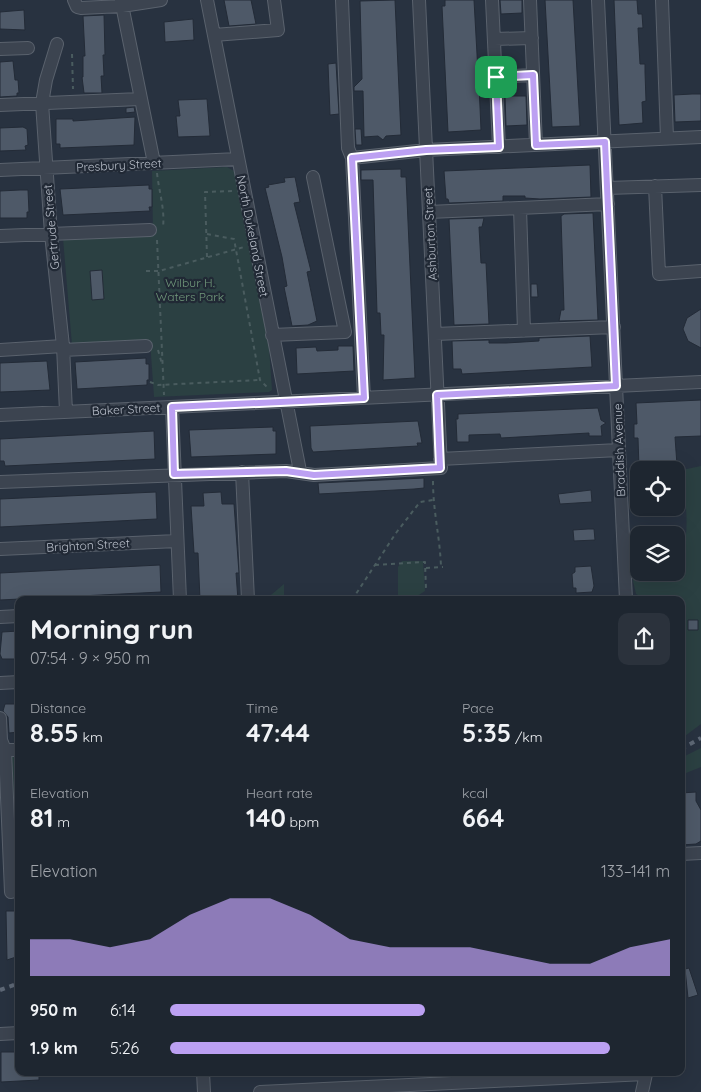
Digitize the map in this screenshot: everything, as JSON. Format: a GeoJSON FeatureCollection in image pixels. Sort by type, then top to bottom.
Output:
{"type":"FeatureCollection","features":[{"type":"Feature","properties":{"kind":"street"},"geometry":{"type":"LineString","coordinates":[[74,0],[77,7],[81,8],[161,0]]}},
{"type":"Feature","properties":{"kind":"street","name":"North Dukeland Street"},"geometry":{"type":"LineString","coordinates":[[207,0],[300,472]]}},
{"type":"Feature","properties":{"kind":"street"},"geometry":{"type":"LineString","coordinates":[[214,35],[278,30],[274,0]]}},
{"type":"Feature","properties":{"kind":"street"},"geometry":{"type":"LineString","coordinates":[[342,0],[348,148],[352,158],[364,398]]}},
{"type":"Feature","properties":{"kind":"street","name":"Ashburton Street"},"geometry":{"type":"LineString","coordinates":[[419,0],[437,395],[438,468]]}},
{"type":"Feature","properties":{"kind":"street"},"geometry":{"type":"LineString","coordinates":[[492,0],[499,147]]}},
{"type":"Feature","properties":{"kind":"street"},"geometry":{"type":"LineString","coordinates":[[530,0],[536,145]]}},
{"type":"Feature","properties":{"kind":"street","name":"Braddish Avenue"},"geometry":{"type":"LineString","coordinates":[[598,0],[626,596]]}},
{"type":"Feature","properties":{"kind":"street"},"geometry":{"type":"LineString","coordinates":[[662,0],[668,138]]}},
{"type":"Feature","properties":{"kind":"street"},"geometry":{"type":"LineString","coordinates":[[121,3],[156,168]]}},
{"type":"Feature","properties":{"kind":"street"},"geometry":{"type":"LineString","coordinates":[[494,39],[532,38]]}},
{"type":"Feature","properties":{"kind":"street","name":"Gertrude Street"},"geometry":{"type":"LineString","coordinates":[[57,44],[46,80],[42,103],[51,234],[63,348],[66,412]]}},
{"type":"Feature","properties":{"kind":"street"},"geometry":{"type":"LineString","coordinates":[[0,49],[28,48]]}},
{"type":"Feature","properties":{"kind":"street"},"geometry":{"type":"LineString","coordinates":[[496,77],[533,75]]}},
{"type":"Feature","properties":{"kind":"street"},"geometry":{"type":"LineString","coordinates":[[0,105],[140,99]]}},
{"type":"Feature","properties":{"kind":"street"},"geometry":{"type":"LineString","coordinates":[[352,158],[426,150],[701,136]]}},
{"type":"Feature","properties":{"kind":"street","name":"Presbury Street"},"geometry":{"type":"LineString","coordinates":[[0,170],[156,168],[238,159]]}},
{"type":"Feature","properties":{"kind":"street"},"geometry":{"type":"LineString","coordinates":[[272,335],[345,332],[313,177]]}},
{"type":"Feature","properties":{"kind":"street"},"geometry":{"type":"LineString","coordinates":[[607,188],[701,184]]}},
{"type":"Feature","properties":{"kind":"street"},"geometry":{"type":"LineString","coordinates":[[655,186],[658,274],[701,271]]}},
{"type":"Feature","properties":{"kind":"street"},"geometry":{"type":"LineString","coordinates":[[429,212],[608,204]]}},
{"type":"Feature","properties":{"kind":"street"},"geometry":{"type":"LineString","coordinates":[[520,208],[524,330]]}},
{"type":"Feature","properties":{"kind":"street"},"geometry":{"type":"LineString","coordinates":[[0,236],[156,232]]}},
{"type":"Feature","properties":{"kind":"street"},"geometry":{"type":"LineString","coordinates":[[434,334],[614,327]]}},
{"type":"Feature","properties":{"kind":"street"},"geometry":{"type":"LineString","coordinates":[[0,350],[151,344]]}},
{"type":"Feature","properties":{"kind":"street","name":"Baker Street"},"geometry":{"type":"LineString","coordinates":[[0,415],[701,382]]}},
{"type":"Feature","properties":{"kind":"street"},"geometry":{"type":"LineString","coordinates":[[172,407],[180,596]]}},
{"type":"Feature","properties":{"kind":"street"},"geometry":{"type":"LineString","coordinates":[[0,482],[242,472],[300,472],[314,475],[438,468],[619,450]]}},
{"type":"Feature","properties":{"kind":"street"},"geometry":{"type":"LineString","coordinates":[[242,472],[248,596]]}},
{"type":"Feature","properties":{"kind":"street","name":"Brighton Street"},"geometry":{"type":"LineString","coordinates":[[0,549],[177,541]]}},
{"type":"Feature","properties":{"kind":"street"},"geometry":{"type":"LineString","coordinates":[[0,617],[15,616]]}},
{"type":"Feature","properties":{"kind":"street"},"geometry":{"type":"LineString","coordinates":[[0,683],[15,682]]}},
{"type":"Feature","properties":{"kind":"street"},"geometry":{"type":"LineString","coordinates":[[0,718],[1,740],[5,750],[14,822],[10,892]]}},
{"type":"Feature","properties":{"kind":"street"},"geometry":{"type":"LineString","coordinates":[[5,750],[15,750]]}},
{"type":"Feature","properties":{"kind":"street"},"geometry":{"type":"LineString","coordinates":[[685,854],[701,853]]}},
{"type":"Feature","properties":{"kind":"street"},"geometry":{"type":"LineString","coordinates":[[0,1034],[15,1033]]}},
{"type":"Feature","properties":{"kind":"street"},"geometry":{"type":"LineString","coordinates":[[203,1076],[204,1092]]}},
{"type":"Feature","properties":{"kind":"street"},"geometry":{"type":"LineString","coordinates":[[260,1092],[468,1082],[528,1086],[626,1076]]}},
{"type":"Feature","properties":{"kind":"street"},"geometry":{"type":"LineString","coordinates":[[642,1092],[646,1076]]}},
{"type":"Feature","properties":{"kind":"path"},"geometry":{"type":"LineString","coordinates":[[72,54],[73,90]]}},
{"type":"Feature","properties":{"kind":"path"},"geometry":{"type":"LineString","coordinates":[[156,168],[159,198],[163,212],[163,227],[156,232],[164,395]]}},
{"type":"Feature","properties":{"kind":"path"},"geometry":{"type":"LineString","coordinates":[[207,257],[205,192],[235,191]]}},
{"type":"Feature","properties":{"kind":"path"},"geometry":{"type":"LineString","coordinates":[[206,234],[234,239],[260,380],[269,389]]}},
{"type":"Feature","properties":{"kind":"path"},"geometry":{"type":"LineString","coordinates":[[146,271],[159,271],[246,246]]}},
{"type":"Feature","properties":{"kind":"path"},"geometry":{"type":"LineString","coordinates":[[151,344],[163,365]]}},
{"type":"Feature","properties":{"kind":"path"},"geometry":{"type":"LineString","coordinates":[[150,382],[153,384],[164,384],[260,380]]}},
{"type":"Feature","properties":{"kind":"path"},"geometry":{"type":"LineString","coordinates":[[426,568],[442,567],[440,537],[435,528],[433,500],[438,468]]}},
{"type":"Feature","properties":{"kind":"path"},"geometry":{"type":"LineString","coordinates":[[355,596],[420,502],[433,500]]}},
{"type":"Feature","properties":{"kind":"path"},"geometry":{"type":"LineString","coordinates":[[375,565],[426,562],[426,589]]}},
{"type":"Feature","properties":{"kind":"green space","name":"Wilbur H. Waters Park"},"geometry":{"type":"Polygon","coordinates":[[[227,167],[234,171],[269,347],[272,390],[269,392],[154,397],[150,340],[72,345],[63,238],[153,235],[152,171],[227,167]]]}},
{"type":"Feature","properties":{"kind":"green space"},"geometry":{"type":"Polygon","coordinates":[[[701,466],[701,724],[685,736],[685,596],[640,596],[636,594],[633,581],[685,581],[685,469],[701,466]]]}},
{"type":"Feature","properties":{"kind":"green space"},"geometry":{"type":"Polygon","coordinates":[[[402,561],[423,561],[425,591],[417,596],[398,596],[398,567],[402,561]]]}},
{"type":"Feature","properties":{"kind":"green space"},"geometry":{"type":"Polygon","coordinates":[[[284,584],[284,596],[270,596],[284,584]]]}},
{"type":"Feature","properties":{"kind":"green space"},"geometry":{"type":"Polygon","coordinates":[[[701,748],[701,767],[685,773],[685,756],[701,748]]]}},
{"type":"Feature","properties":{"kind":"green space"},"geometry":{"type":"Polygon","coordinates":[[[10,753],[15,753],[14,816],[10,753]]]}},
{"type":"Feature","properties":{"kind":"building"},"geometry":{"type":"Polygon","coordinates":[[[224,0],[251,0],[256,24],[229,26],[224,0]]]}},
{"type":"Feature","properties":{"kind":"building"},"geometry":{"type":"Polygon","coordinates":[[[395,0],[401,135],[386,136],[383,140],[378,136],[364,137],[363,91],[354,91],[354,87],[362,79],[360,1],[395,0]]]}},
{"type":"Feature","properties":{"kind":"building"},"geometry":{"type":"Polygon","coordinates":[[[445,0],[474,0],[478,72],[482,72],[482,84],[479,84],[481,130],[448,132],[442,6],[445,6],[445,0]]]}},
{"type":"Feature","properties":{"kind":"building"},"geometry":{"type":"Polygon","coordinates":[[[500,0],[522,0],[522,13],[501,14],[500,0]]]}},
{"type":"Feature","properties":{"kind":"building"},"geometry":{"type":"Polygon","coordinates":[[[545,0],[573,0],[580,126],[552,127],[545,0]]]}},
{"type":"Feature","properties":{"kind":"building"},"geometry":{"type":"Polygon","coordinates":[[[614,0],[637,0],[638,14],[642,14],[643,28],[638,28],[640,64],[645,64],[646,101],[642,102],[643,123],[619,125],[614,0]]]}},
{"type":"Feature","properties":{"kind":"building"},"geometry":{"type":"Polygon","coordinates":[[[24,10],[25,30],[0,29],[0,12],[24,10]]]}},
{"type":"Feature","properties":{"kind":"building"},"geometry":{"type":"Polygon","coordinates":[[[104,15],[105,55],[103,55],[104,76],[101,76],[102,93],[84,93],[82,77],[83,56],[85,56],[83,16],[104,15]]]}},
{"type":"Feature","properties":{"kind":"building"},"geometry":{"type":"Polygon","coordinates":[[[193,19],[194,40],[165,42],[164,22],[193,19]]]}},
{"type":"Feature","properties":{"kind":"building"},"geometry":{"type":"Polygon","coordinates":[[[13,61],[15,80],[18,80],[19,93],[17,93],[17,96],[0,97],[0,62],[13,61]]]}},
{"type":"Feature","properties":{"kind":"building"},"geometry":{"type":"Polygon","coordinates":[[[336,63],[339,114],[330,115],[328,64],[336,63]]]}},
{"type":"Feature","properties":{"kind":"building"},"geometry":{"type":"Polygon","coordinates":[[[701,94],[701,121],[675,122],[674,95],[701,94]]]}},
{"type":"Feature","properties":{"kind":"building"},"geometry":{"type":"Polygon","coordinates":[[[505,96],[526,96],[527,125],[506,126],[505,96]]]}},
{"type":"Feature","properties":{"kind":"building"},"geometry":{"type":"Polygon","coordinates":[[[207,99],[210,136],[178,137],[176,116],[180,116],[178,100],[207,99]]]}},
{"type":"Feature","properties":{"kind":"building"},"geometry":{"type":"Polygon","coordinates":[[[134,107],[135,112],[126,113],[126,108],[134,107]]]}},
{"type":"Feature","properties":{"kind":"building"},"geometry":{"type":"Polygon","coordinates":[[[135,117],[134,145],[60,148],[60,144],[56,144],[56,119],[73,119],[73,121],[135,117]]]}},
{"type":"Feature","properties":{"kind":"building"},"geometry":{"type":"Polygon","coordinates":[[[23,127],[27,129],[28,145],[25,146],[26,150],[0,151],[0,128],[23,127]]]}},
{"type":"Feature","properties":{"kind":"building"},"geometry":{"type":"Polygon","coordinates":[[[355,129],[361,129],[362,145],[356,145],[355,129]]]}},
{"type":"Feature","properties":{"kind":"building"},"geometry":{"type":"Polygon","coordinates":[[[590,165],[591,197],[540,199],[525,198],[525,196],[503,196],[503,201],[449,203],[448,199],[446,199],[444,171],[590,165]]]}},
{"type":"Feature","properties":{"kind":"building"},"geometry":{"type":"Polygon","coordinates":[[[401,169],[401,177],[406,177],[415,378],[383,380],[384,335],[381,335],[380,313],[377,313],[373,180],[361,180],[361,170],[401,169]]]}},
{"type":"Feature","properties":{"kind":"building"},"geometry":{"type":"Polygon","coordinates":[[[295,177],[300,202],[294,203],[311,271],[307,272],[317,321],[308,325],[292,326],[284,287],[287,286],[282,257],[265,188],[269,187],[268,185],[285,182],[284,178],[295,177]]]}},
{"type":"Feature","properties":{"kind":"building"},"geometry":{"type":"Polygon","coordinates":[[[149,185],[149,189],[152,189],[152,207],[149,207],[150,211],[63,215],[60,189],[149,185]]]}},
{"type":"Feature","properties":{"kind":"building"},"geometry":{"type":"Polygon","coordinates":[[[28,190],[29,212],[27,212],[27,218],[0,218],[0,191],[28,190]]]}},
{"type":"Feature","properties":{"kind":"building"},"geometry":{"type":"Polygon","coordinates":[[[593,213],[598,320],[559,321],[561,310],[564,310],[561,216],[564,214],[593,213]]]}},
{"type":"Feature","properties":{"kind":"building"},"geometry":{"type":"Polygon","coordinates":[[[484,218],[482,227],[479,227],[481,263],[486,263],[489,324],[454,325],[449,219],[484,218]]]}},
{"type":"Feature","properties":{"kind":"building"},"geometry":{"type":"Polygon","coordinates":[[[102,270],[104,299],[92,300],[90,271],[102,270]]]}},
{"type":"Feature","properties":{"kind":"building"},"geometry":{"type":"Polygon","coordinates":[[[531,284],[537,284],[538,297],[531,297],[531,284]]]}},
{"type":"Feature","properties":{"kind":"building"},"geometry":{"type":"Polygon","coordinates":[[[701,309],[701,348],[688,341],[683,329],[687,318],[701,309]]]}},
{"type":"Feature","properties":{"kind":"building"},"geometry":{"type":"Polygon","coordinates":[[[590,336],[592,367],[462,374],[461,369],[453,369],[452,341],[489,340],[489,343],[506,343],[539,341],[539,338],[590,336]]]}},
{"type":"Feature","properties":{"kind":"building"},"geometry":{"type":"Polygon","coordinates":[[[338,346],[353,346],[354,371],[297,374],[296,348],[316,347],[317,351],[338,350],[338,346]]]}},
{"type":"Feature","properties":{"kind":"building"},"geometry":{"type":"Polygon","coordinates":[[[146,358],[146,364],[149,364],[149,380],[147,380],[147,385],[77,389],[75,362],[146,358]]]}},
{"type":"Feature","properties":{"kind":"building"},"geometry":{"type":"Polygon","coordinates":[[[47,361],[50,390],[0,392],[0,363],[47,361]]]}},
{"type":"Feature","properties":{"kind":"building"},"geometry":{"type":"Polygon","coordinates":[[[701,400],[701,436],[675,437],[677,461],[639,461],[638,438],[634,438],[634,424],[637,424],[636,403],[701,400]]]}},
{"type":"Feature","properties":{"kind":"building"},"geometry":{"type":"Polygon","coordinates":[[[598,408],[601,420],[606,423],[601,426],[602,436],[589,436],[589,433],[501,438],[500,434],[469,435],[469,442],[457,442],[456,419],[458,419],[458,414],[598,408]]]}},
{"type":"Feature","properties":{"kind":"building"},"geometry":{"type":"Polygon","coordinates":[[[418,421],[422,443],[417,443],[418,446],[313,452],[311,448],[310,426],[418,421]]]}},
{"type":"Feature","properties":{"kind":"building"},"geometry":{"type":"Polygon","coordinates":[[[273,427],[273,431],[276,431],[276,454],[191,457],[189,430],[273,427]]]}},
{"type":"Feature","properties":{"kind":"building"},"geometry":{"type":"Polygon","coordinates":[[[154,431],[155,459],[5,466],[4,461],[0,461],[0,439],[154,431]]]}},
{"type":"Feature","properties":{"kind":"building"},"geometry":{"type":"Polygon","coordinates":[[[424,478],[424,488],[319,494],[318,483],[424,478]]]}},
{"type":"Feature","properties":{"kind":"building"},"geometry":{"type":"Polygon","coordinates":[[[591,490],[592,502],[560,504],[558,494],[591,490]]]}},
{"type":"Feature","properties":{"kind":"building"},"geometry":{"type":"Polygon","coordinates":[[[156,492],[157,519],[0,527],[0,499],[156,492]]]}},
{"type":"Feature","properties":{"kind":"building"},"geometry":{"type":"Polygon","coordinates":[[[221,492],[222,504],[234,504],[239,573],[236,573],[238,596],[200,596],[198,553],[194,553],[191,506],[204,506],[203,493],[221,492]]]}},
{"type":"Feature","properties":{"kind":"building"},"geometry":{"type":"Polygon","coordinates":[[[594,529],[595,540],[574,541],[573,530],[594,529]]]}},
{"type":"Feature","properties":{"kind":"building"},"geometry":{"type":"Polygon","coordinates":[[[160,565],[161,592],[80,596],[15,596],[15,599],[0,600],[0,573],[160,565]]]}},
{"type":"Feature","properties":{"kind":"building"},"geometry":{"type":"Polygon","coordinates":[[[591,566],[594,586],[592,592],[576,593],[576,588],[573,588],[572,574],[575,572],[575,567],[591,566]]]}},
{"type":"Feature","properties":{"kind":"building"},"geometry":{"type":"Polygon","coordinates":[[[688,620],[698,620],[698,630],[688,630],[688,620]]]}},
{"type":"Feature","properties":{"kind":"building"},"geometry":{"type":"Polygon","coordinates":[[[15,631],[15,659],[2,659],[0,654],[2,632],[15,631]]]}},
{"type":"Feature","properties":{"kind":"building"},"geometry":{"type":"Polygon","coordinates":[[[5,704],[15,704],[15,732],[9,733],[8,717],[3,711],[5,704]]]}},
{"type":"Feature","properties":{"kind":"building"},"geometry":{"type":"Polygon","coordinates":[[[696,792],[696,801],[701,810],[701,841],[696,844],[685,845],[685,793],[696,792]]]}},
{"type":"Feature","properties":{"kind":"building"},"geometry":{"type":"Polygon","coordinates":[[[6,911],[15,911],[15,957],[7,960],[6,911]]]}},
{"type":"Feature","properties":{"kind":"building"},"geometry":{"type":"Polygon","coordinates":[[[689,968],[698,995],[688,998],[685,969],[689,968]]]}},
{"type":"Feature","properties":{"kind":"building"},"geometry":{"type":"Polygon","coordinates":[[[1,1052],[15,1052],[15,1076],[39,1076],[39,1080],[1,1082],[1,1052]]]}},
{"type":"Feature","properties":{"kind":"railway"},"geometry":{"type":"LineString","coordinates":[[685,747],[701,738]]}},
{"type":"Feature","properties":{"kind":"railway"},"geometry":{"type":"LineString","coordinates":[[0,990],[15,984]]}},
{"type":"Feature","properties":{"kind":"route"},"geometry":{"type":"LineString","coordinates":[[533,75],[536,145],[605,142],[616,386],[437,395],[440,468],[314,475],[286,471],[174,474],[172,407],[364,398],[352,158],[426,150],[499,147],[496,77],[533,75]]}}]}
